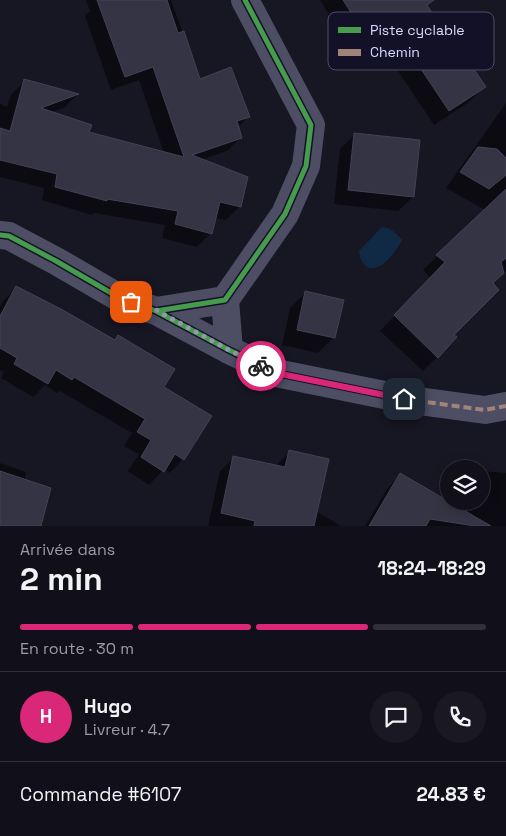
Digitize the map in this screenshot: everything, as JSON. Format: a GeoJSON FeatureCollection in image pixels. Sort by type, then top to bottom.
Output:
{"type":"FeatureCollection","features":[{"type":"Feature","properties":{"kind":"street"},"geometry":{"type":"LineString","coordinates":[[229,350],[225,300],[284,214],[306,166],[311,125],[245,0]]}},
{"type":"Feature","properties":{"kind":"street"},"geometry":{"type":"LineString","coordinates":[[0,235],[10,236],[56,260],[118,297],[156,310],[276,373],[404,399],[485,410],[506,406]]}},
{"type":"Feature","properties":{"kind":"street"},"geometry":{"type":"LineString","coordinates":[[156,310],[225,300]]}},
{"type":"Feature","properties":{"kind":"water"},"geometry":{"type":"Polygon","coordinates":[[[382,227],[393,231],[402,240],[396,250],[382,265],[371,268],[363,263],[359,251],[382,227]]]}},
{"type":"Feature","properties":{"kind":"building"},"geometry":{"type":"Polygon","coordinates":[[[97,0],[167,0],[178,33],[184,31],[200,79],[231,67],[250,117],[237,121],[242,138],[192,155],[248,177],[241,207],[220,202],[212,234],[175,224],[178,211],[107,199],[107,201],[55,187],[57,174],[0,160],[0,128],[10,131],[24,79],[79,94],[41,108],[92,125],[89,132],[184,157],[153,67],[125,77],[97,0]]]}},
{"type":"Feature","properties":{"kind":"building"},"geometry":{"type":"Polygon","coordinates":[[[343,0],[434,0],[427,5],[431,12],[351,12],[343,0]]]}},
{"type":"Feature","properties":{"kind":"building"},"geometry":{"type":"Polygon","coordinates":[[[422,70],[475,70],[486,87],[449,111],[422,70]]]}},
{"type":"Feature","properties":{"kind":"building"},"geometry":{"type":"Polygon","coordinates":[[[354,133],[420,140],[414,197],[348,190],[354,133]]]}},
{"type":"Feature","properties":{"kind":"building"},"geometry":{"type":"Polygon","coordinates":[[[478,147],[497,149],[506,158],[506,175],[489,189],[460,172],[478,147]]]}},
{"type":"Feature","properties":{"kind":"building"},"geometry":{"type":"Polygon","coordinates":[[[506,189],[506,258],[501,262],[504,273],[493,283],[499,290],[454,335],[457,337],[438,358],[394,315],[445,262],[436,255],[506,189]]]}},
{"type":"Feature","properties":{"kind":"building"},"geometry":{"type":"Polygon","coordinates":[[[16,286],[115,340],[118,335],[175,369],[164,387],[212,416],[184,460],[175,454],[164,472],[141,457],[151,440],[137,432],[145,419],[74,377],[72,380],[56,370],[48,384],[14,364],[17,358],[0,348],[0,316],[16,286]]]}},
{"type":"Feature","properties":{"kind":"building"},"geometry":{"type":"Polygon","coordinates":[[[305,291],[344,300],[335,338],[297,330],[305,291]]]}},
{"type":"Feature","properties":{"kind":"building"},"geometry":{"type":"Polygon","coordinates":[[[289,450],[329,459],[314,526],[254,526],[255,521],[221,513],[233,456],[285,467],[289,450]]]}},
{"type":"Feature","properties":{"kind":"building"},"geometry":{"type":"Polygon","coordinates":[[[0,471],[51,488],[41,526],[0,526],[0,471]]]}},
{"type":"Feature","properties":{"kind":"building"},"geometry":{"type":"Polygon","coordinates":[[[400,473],[440,496],[440,510],[464,510],[491,526],[475,526],[430,519],[426,526],[369,526],[400,473]]]}},
{"type":"Feature","properties":{"kind":"marked path"},"geometry":{"type":"LineString","coordinates":[[404,399],[485,410],[506,406]]}},
{"type":"Feature","properties":{"kind":"cycle path"},"geometry":{"type":"LineString","coordinates":[[0,235],[9,236],[118,297],[156,311],[225,300],[285,214],[306,166],[311,125],[245,0]]}},
{"type":"Feature","properties":{"kind":"cycle path"},"geometry":{"type":"LineString","coordinates":[[156,311],[276,373],[404,399]]}},
{"type":"Feature","properties":{"kind":"way so far"},"geometry":{"type":"LineString","coordinates":[[131,302],[156,310],[261,366]]}},
{"type":"Feature","properties":{"kind":"route"},"geometry":{"type":"LineString","coordinates":[[261,366],[276,373],[404,399]]}}]}
